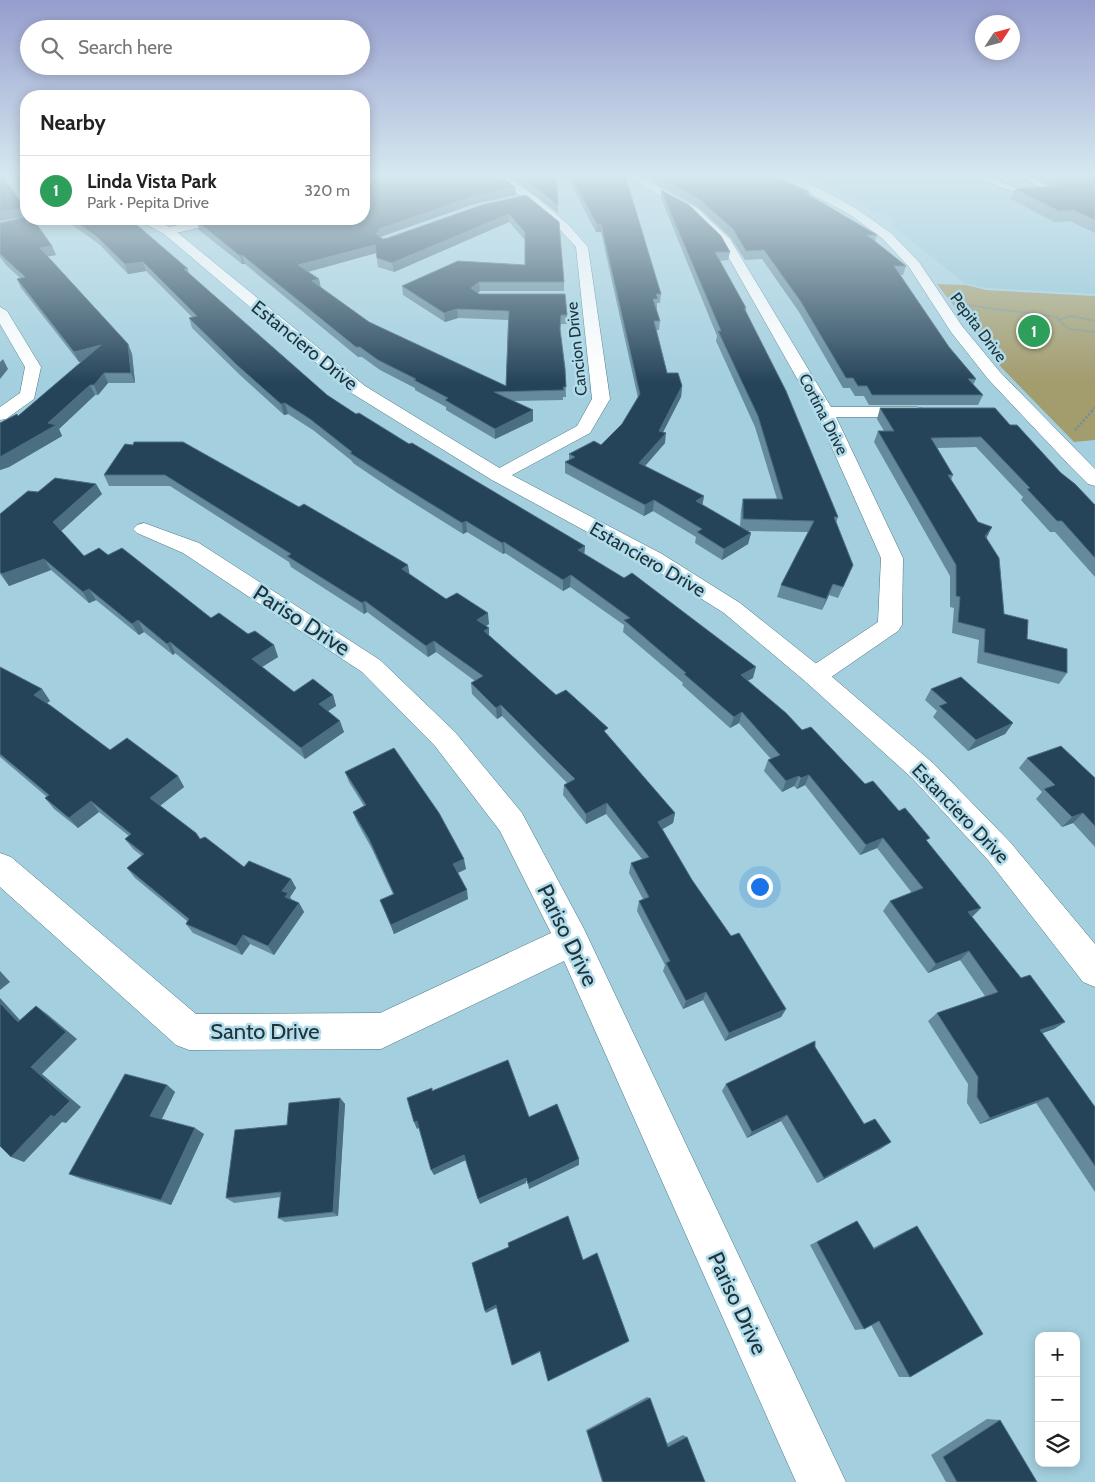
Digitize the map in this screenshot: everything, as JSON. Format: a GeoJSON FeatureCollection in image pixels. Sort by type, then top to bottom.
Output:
{"type":"FeatureCollection","features":[{"type":"Feature","properties":{"kind":"street","name":"Estanciero Drive"},"geometry":{"type":"LineString","coordinates":[[183,244],[359,390],[499,476],[654,559],[732,608],[815,676],[923,771],[999,851],[1095,970]]}},
{"type":"Feature","properties":{"kind":"street","name":"Cancion Drive"},"geometry":{"type":"LineString","coordinates":[[499,476],[584,429],[601,398],[589,296],[582,247],[580,244]]}},
{"type":"Feature","properties":{"kind":"street","name":"Cortina Drive"},"geometry":{"type":"LineString","coordinates":[[727,244],[825,412],[892,558],[890,624],[815,676]]}},
{"type":"Feature","properties":{"kind":"street","name":"Pepita Drive"},"geometry":{"type":"LineString","coordinates":[[896,244],[914,265],[963,338],[1024,412],[1095,480]]}},
{"type":"Feature","properties":{"kind":"street"},"geometry":{"type":"LineString","coordinates":[[569,297],[589,296]]}},
{"type":"Feature","properties":{"kind":"street"},"geometry":{"type":"LineString","coordinates":[[0,311],[33,367],[28,395],[0,415]]}},
{"type":"Feature","properties":{"kind":"street"},"geometry":{"type":"LineString","coordinates":[[825,412],[935,412]]}},
{"type":"Feature","properties":{"kind":"street"},"geometry":{"type":"LineString","coordinates":[[1004,412],[1024,412]]}},
{"type":"Feature","properties":{"kind":"street","name":"Pariso Drive"},"geometry":{"type":"LineString","coordinates":[[144,529],[191,548],[372,666],[445,739],[511,822],[572,940],[821,1482]]}},
{"type":"Feature","properties":{"kind":"street","name":"Santo Drive"},"geometry":{"type":"LineString","coordinates":[[0,867],[189,1032],[381,1030],[572,940]]}},
{"type":"Feature","properties":{"kind":"path"},"geometry":{"type":"LineString","coordinates":[[938,302],[1060,318],[1078,316],[1094,320]]}},
{"type":"Feature","properties":{"kind":"path"},"geometry":{"type":"LineString","coordinates":[[1060,318],[1058,322],[1066,328],[1081,332],[1095,332]]}},
{"type":"Feature","properties":{"kind":"shaded area"},"geometry":{"type":"Polygon","coordinates":[[[915,244],[1095,244],[1095,294],[986,288],[964,283],[915,244]]]}},
{"type":"Feature","properties":{"kind":"shaded area"},"geometry":{"type":"Polygon","coordinates":[[[937,284],[966,285],[986,290],[1095,296],[1095,440],[1074,442],[1001,367],[937,284]]]}},
{"type":"Feature","properties":{"kind":"building"},"geometry":{"type":"Polygon","coordinates":[[[0,244],[51,244],[52,246],[40,248],[128,344],[131,373],[104,373],[94,385],[90,385],[48,423],[56,425],[0,457],[0,423],[17,414],[18,416],[101,345],[74,352],[17,279],[25,277],[0,254],[0,244]]]}},
{"type":"Feature","properties":{"kind":"building"},"geometry":{"type":"Polygon","coordinates":[[[104,244],[159,244],[188,269],[184,269],[327,395],[356,414],[359,413],[409,444],[412,443],[585,546],[578,550],[624,578],[632,573],[756,667],[741,675],[786,713],[802,730],[811,727],[865,784],[873,781],[899,811],[905,808],[930,838],[926,840],[981,908],[968,912],[1021,978],[1030,975],[1065,1022],[1040,1030],[1095,1107],[1095,1166],[1048,1097],[990,1118],[977,1097],[978,1077],[937,1013],[998,992],[969,951],[936,964],[890,901],[923,888],[883,838],[866,845],[809,775],[801,778],[799,776],[786,781],[768,760],[780,755],[742,712],[734,717],[624,620],[630,618],[571,575],[563,580],[504,542],[502,543],[466,521],[462,523],[350,453],[352,452],[310,419],[285,403],[281,404],[237,365],[189,318],[197,316],[143,262],[125,264],[104,244]]]}},
{"type":"Feature","properties":{"kind":"building"},"geometry":{"type":"Polygon","coordinates":[[[225,244],[437,244],[392,263],[377,258],[375,245],[298,265],[319,279],[312,281],[369,322],[506,386],[509,311],[457,309],[444,313],[402,286],[458,261],[525,265],[525,244],[561,244],[564,282],[479,282],[471,288],[479,294],[565,294],[567,315],[561,315],[560,329],[566,387],[563,387],[564,390],[494,392],[533,410],[495,429],[445,400],[448,398],[414,380],[416,379],[378,360],[360,347],[356,347],[242,255],[240,256],[225,244]]]}},
{"type":"Feature","properties":{"kind":"building"},"geometry":{"type":"Polygon","coordinates":[[[606,244],[646,244],[661,294],[656,294],[658,299],[653,299],[660,321],[654,321],[667,373],[678,373],[682,386],[659,431],[666,433],[639,463],[704,496],[696,501],[751,533],[724,549],[697,532],[702,529],[654,500],[645,505],[565,462],[575,457],[569,454],[594,441],[601,445],[622,424],[640,394],[606,244]]]}},
{"type":"Feature","properties":{"kind":"building"},"geometry":{"type":"Polygon","coordinates":[[[684,244],[726,244],[730,252],[715,252],[746,308],[744,308],[786,391],[838,517],[834,517],[853,565],[843,587],[833,584],[826,599],[781,585],[814,521],[743,519],[743,499],[783,499],[758,416],[718,331],[721,331],[684,244]]]}},
{"type":"Feature","properties":{"kind":"building"},"geometry":{"type":"Polygon","coordinates":[[[742,244],[879,244],[906,266],[894,266],[949,347],[976,379],[968,379],[983,395],[872,395],[867,386],[858,386],[853,378],[846,378],[801,302],[764,250],[746,251],[742,244]]]}},
{"type":"Feature","properties":{"kind":"building"},"geometry":{"type":"Polygon","coordinates":[[[880,408],[995,408],[1010,425],[1017,425],[1061,473],[1075,484],[1095,505],[1095,558],[1062,521],[1057,521],[1027,489],[1030,488],[981,437],[931,438],[953,475],[948,475],[978,522],[992,527],[985,536],[999,558],[1004,614],[1028,620],[1027,639],[1067,649],[1067,673],[984,652],[985,629],[958,622],[960,597],[956,596],[956,565],[878,431],[894,431],[880,408]]]}},
{"type":"Feature","properties":{"kind":"building"},"geometry":{"type":"Polygon","coordinates":[[[134,442],[183,442],[299,507],[304,504],[408,565],[402,569],[446,599],[457,593],[488,613],[477,620],[489,628],[484,631],[556,695],[566,690],[608,728],[604,731],[675,813],[658,822],[692,880],[731,936],[739,933],[786,1009],[729,1033],[706,992],[686,1001],[666,963],[670,961],[639,901],[649,897],[631,863],[649,857],[607,803],[586,814],[564,785],[575,779],[501,705],[496,708],[471,683],[483,676],[434,641],[426,646],[365,601],[362,603],[287,556],[291,554],[165,475],[104,475],[125,444],[133,445],[134,442]]]}},
{"type":"Feature","properties":{"kind":"building"},"geometry":{"type":"Polygon","coordinates":[[[55,478],[96,484],[53,522],[84,556],[99,548],[108,555],[122,548],[211,618],[219,613],[248,634],[255,631],[274,645],[252,659],[294,692],[313,679],[333,695],[319,704],[340,721],[301,748],[170,642],[167,644],[138,620],[132,624],[89,589],[83,592],[44,559],[2,574],[0,572],[0,514],[28,491],[38,492],[55,478]]]}},
{"type":"Feature","properties":{"kind":"building"},"geometry":{"type":"Polygon","coordinates":[[[0,667],[42,689],[34,695],[110,750],[127,738],[178,776],[150,798],[196,833],[200,839],[205,837],[244,867],[249,861],[291,879],[282,891],[288,893],[285,897],[299,903],[268,946],[243,935],[236,946],[186,924],[189,919],[127,868],[144,854],[125,839],[131,834],[91,801],[69,818],[45,798],[49,795],[0,754],[0,667]]]}},
{"type":"Feature","properties":{"kind":"building"},"geometry":{"type":"Polygon","coordinates":[[[961,677],[1013,723],[976,740],[939,706],[947,703],[931,689],[961,677]]]}},
{"type":"Feature","properties":{"kind":"building"},"geometry":{"type":"Polygon","coordinates":[[[1061,746],[1095,778],[1095,826],[1083,813],[1072,817],[1044,789],[1055,785],[1027,758],[1061,746]]]}},
{"type":"Feature","properties":{"kind":"building"},"geometry":{"type":"Polygon","coordinates":[[[394,748],[439,813],[464,859],[453,864],[467,890],[391,925],[380,900],[394,894],[369,839],[353,812],[366,805],[345,772],[394,748]]]}},
{"type":"Feature","properties":{"kind":"building"},"geometry":{"type":"Polygon","coordinates":[[[0,1003],[18,1022],[36,1006],[66,1032],[31,1067],[70,1101],[54,1117],[51,1115],[11,1157],[0,1146],[0,1003]]]}},
{"type":"Feature","properties":{"kind":"building"},"geometry":{"type":"Polygon","coordinates":[[[815,1041],[815,1047],[864,1124],[875,1119],[891,1142],[824,1178],[787,1115],[752,1132],[726,1084],[815,1041]]]}},
{"type":"Feature","properties":{"kind":"building"},"geometry":{"type":"Polygon","coordinates":[[[508,1060],[529,1117],[557,1104],[579,1159],[528,1184],[526,1178],[478,1199],[464,1155],[431,1170],[417,1121],[414,1122],[407,1098],[432,1088],[432,1091],[508,1060]]]}},
{"type":"Feature","properties":{"kind":"building"},"geometry":{"type":"Polygon","coordinates":[[[125,1074],[167,1085],[150,1116],[195,1128],[161,1200],[69,1174],[125,1074]]]}},
{"type":"Feature","properties":{"kind":"building"},"geometry":{"type":"Polygon","coordinates":[[[340,1098],[333,1212],[278,1218],[281,1192],[226,1198],[235,1130],[287,1125],[289,1103],[340,1098]]]}},
{"type":"Feature","properties":{"kind":"building"},"geometry":{"type":"Polygon","coordinates":[[[568,1216],[583,1260],[597,1253],[629,1341],[548,1381],[540,1351],[512,1365],[496,1305],[485,1311],[472,1263],[509,1247],[508,1243],[568,1216]]]}},
{"type":"Feature","properties":{"kind":"building"},"geometry":{"type":"Polygon","coordinates":[[[857,1221],[874,1249],[917,1226],[983,1334],[910,1377],[879,1321],[864,1329],[817,1242],[857,1221]]]}},
{"type":"Feature","properties":{"kind":"building"},"geometry":{"type":"Polygon","coordinates":[[[650,1398],[668,1447],[687,1437],[705,1482],[603,1482],[587,1431],[650,1398]]]}},
{"type":"Feature","properties":{"kind":"building"},"geometry":{"type":"Polygon","coordinates":[[[1000,1420],[1037,1482],[957,1482],[943,1457],[1000,1420]]]}},
{"type":"Feature","properties":{"kind":"place","name":"Linda Vista Park"},"geometry":{"type":"Point","coordinates":[1034,331]}}]}
